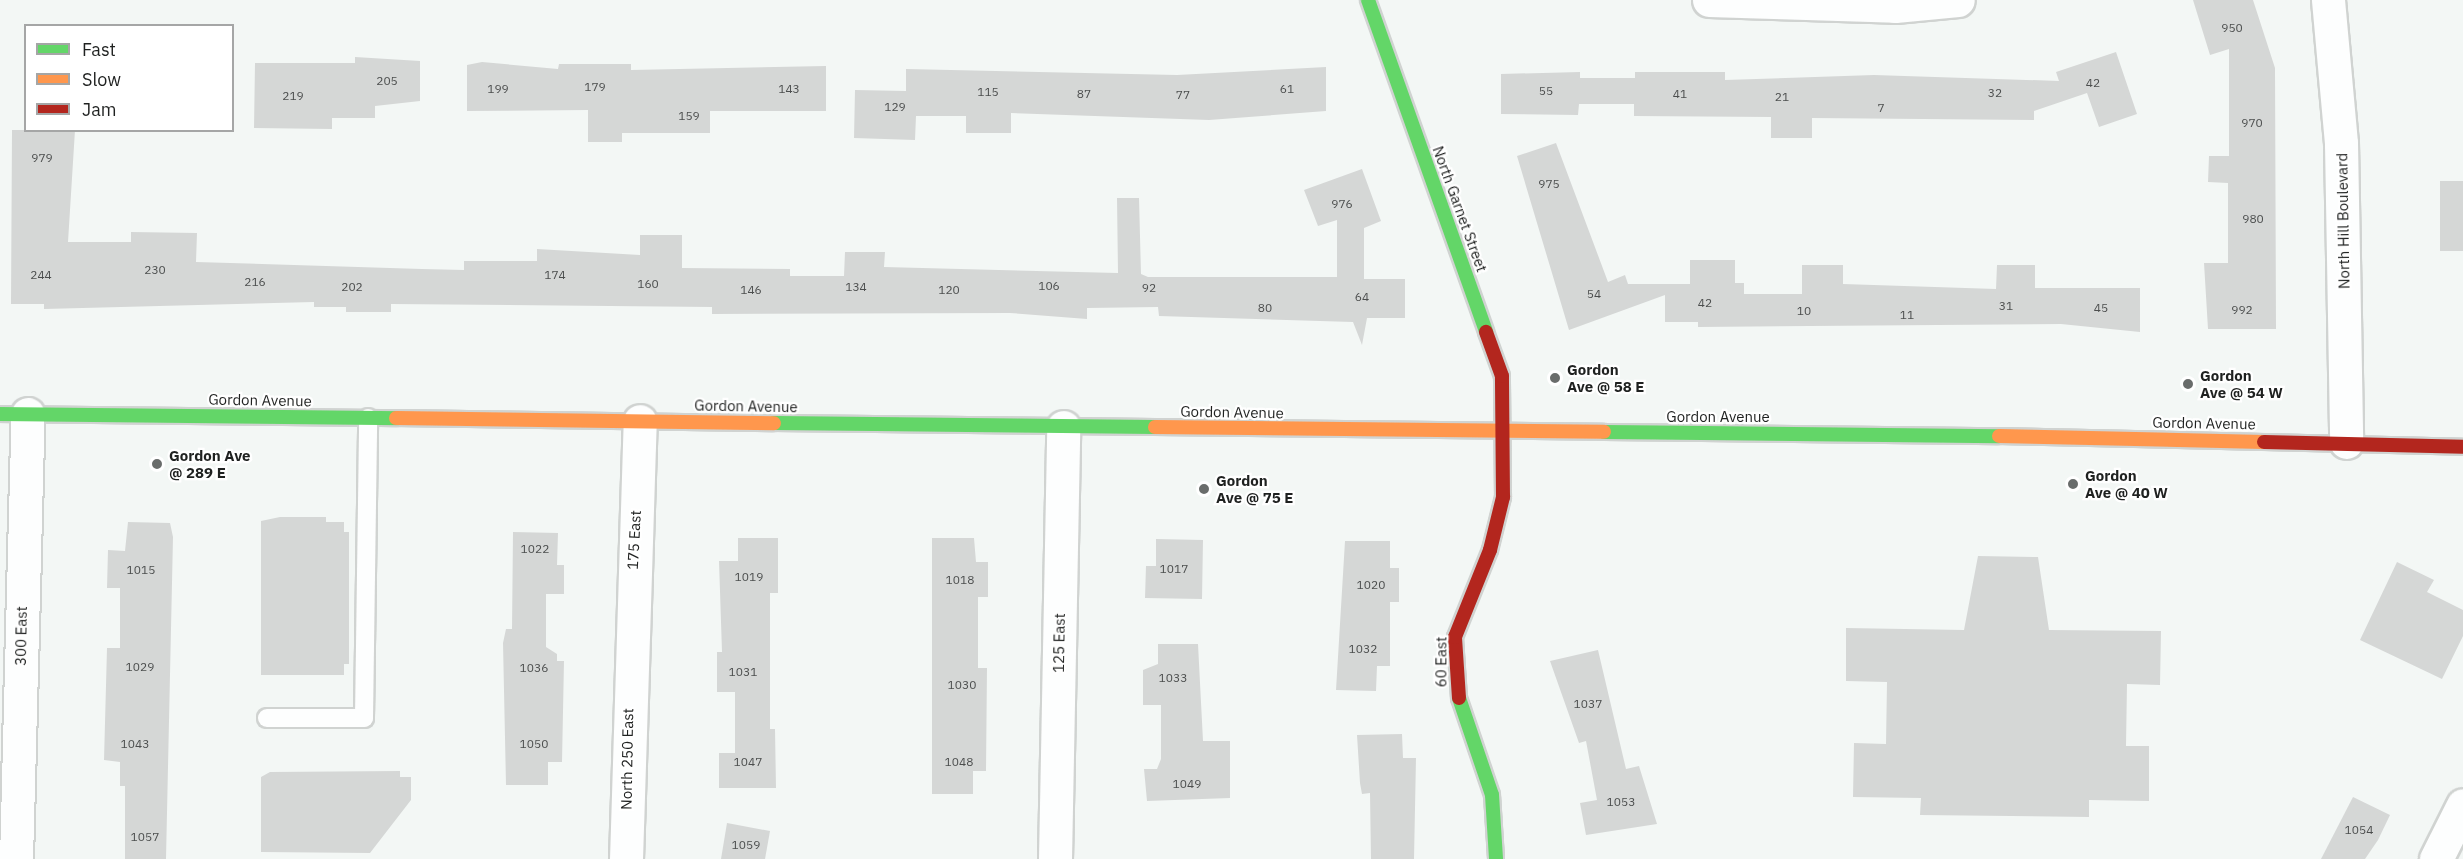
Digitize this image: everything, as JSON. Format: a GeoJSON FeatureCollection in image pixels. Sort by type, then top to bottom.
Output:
{"type":"FeatureCollection","features":[{"type":"Feature","properties":{"kind":"main road","name":"North Garnet Street"},"geometry":{"type":"LineString","coordinates":[[1368,0],[1502,376],[1503,432]]}},
{"type":"Feature","properties":{"kind":"main road","name":"Gordon Avenue"},"geometry":{"type":"LineString","coordinates":[[14,414],[2346,442],[2463,447]]}},
{"type":"Feature","properties":{"kind":"main road","name":"60 East"},"geometry":{"type":"LineString","coordinates":[[1496,859],[1492,795],[1456,690],[1455,637],[1490,550],[1503,497],[1503,432]]}},
{"type":"Feature","properties":{"kind":"street"},"geometry":{"type":"LineString","coordinates":[[1709,0],[1896,6],[1958,0]]}},
{"type":"Feature","properties":{"kind":"street","name":"North Hill Boulevard"},"geometry":{"type":"LineString","coordinates":[[2328,0],[2341,143],[2346,442]]}},
{"type":"Feature","properties":{"kind":"street","name":"300 East"},"geometry":{"type":"LineString","coordinates":[[14,414],[16,859]]}},
{"type":"Feature","properties":{"kind":"street","name":"175 East"},"geometry":{"type":"LineString","coordinates":[[629,658],[640,421]]}},
{"type":"Feature","properties":{"kind":"street","name":"125 East"},"geometry":{"type":"LineString","coordinates":[[1055,859],[1063,427]]}},
{"type":"Feature","properties":{"kind":"street","name":"North 250 East"},"geometry":{"type":"LineString","coordinates":[[626,859],[629,658]]}},
{"type":"Feature","properties":{"kind":"street"},"geometry":{"type":"LineString","coordinates":[[2436,859],[2463,805]]}},
{"type":"Feature","properties":{"kind":"lane"},"geometry":{"type":"LineString","coordinates":[[267,718],[364,718],[368,418]]}},
{"type":"Feature","properties":{"kind":"building"},"geometry":{"type":"Polygon","coordinates":[[[2193,0],[2253,0],[2275,68],[2276,329],[2208,329],[2204,263],[2228,263],[2228,183],[2208,182],[2209,156],[2229,156],[2229,49],[2210,55],[2193,0]]]}},
{"type":"Feature","properties":{"kind":"building"},"geometry":{"type":"Polygon","coordinates":[[[2116,52],[2137,114],[2099,127],[2087,93],[2034,111],[2034,120],[1812,118],[1812,138],[1771,138],[1771,117],[1634,116],[1634,104],[1579,104],[1578,115],[1501,114],[1501,74],[1580,72],[1580,78],[1635,78],[1635,72],[1725,72],[1725,80],[1874,75],[2059,81],[2056,72],[2116,52]]]}},
{"type":"Feature","properties":{"kind":"building"},"geometry":{"type":"Polygon","coordinates":[[[355,57],[420,61],[420,101],[375,106],[375,118],[332,118],[332,129],[254,128],[255,63],[355,63],[355,57]]]}},
{"type":"Feature","properties":{"kind":"building"},"geometry":{"type":"Polygon","coordinates":[[[482,62],[558,69],[559,64],[631,64],[631,70],[826,66],[826,111],[710,111],[710,133],[622,133],[622,142],[588,142],[588,110],[467,111],[467,65],[482,62]]]}},
{"type":"Feature","properties":{"kind":"building"},"geometry":{"type":"Polygon","coordinates":[[[1326,67],[1326,111],[1209,120],[1011,113],[1011,133],[966,133],[966,116],[916,116],[915,140],[854,138],[855,90],[906,91],[906,69],[1177,75],[1326,67]]]}},
{"type":"Feature","properties":{"kind":"building"},"geometry":{"type":"Polygon","coordinates":[[[12,130],[75,132],[68,242],[131,242],[131,232],[197,233],[196,262],[464,270],[464,261],[537,261],[537,249],[640,255],[640,235],[682,235],[682,268],[790,269],[790,276],[844,276],[845,252],[885,252],[884,267],[1118,273],[1117,198],[1139,198],[1141,274],[1148,277],[1337,277],[1337,220],[1318,226],[1304,190],[1362,169],[1381,221],[1364,228],[1364,279],[1405,279],[1405,318],[1367,318],[1362,345],[1353,322],[1159,316],[1158,307],[1087,308],[1087,319],[1010,313],[712,314],[712,307],[391,304],[391,312],[346,312],[346,307],[314,307],[314,302],[44,309],[44,304],[11,304],[12,130]]]}},
{"type":"Feature","properties":{"kind":"building"},"geometry":{"type":"Polygon","coordinates":[[[1556,143],[1608,282],[1625,275],[1628,284],[1690,284],[1690,260],[1735,260],[1735,283],[1744,283],[1744,294],[1802,294],[1802,265],[1843,265],[1843,284],[1996,289],[1997,265],[2035,265],[2035,288],[2140,288],[2140,332],[2061,324],[1698,327],[1698,322],[1665,322],[1665,295],[1569,330],[1517,156],[1556,143]]]}},
{"type":"Feature","properties":{"kind":"building"},"geometry":{"type":"Polygon","coordinates":[[[2440,181],[2463,181],[2463,251],[2440,251],[2440,181]]]}},
{"type":"Feature","properties":{"kind":"building"},"geometry":{"type":"Polygon","coordinates":[[[280,517],[326,517],[326,522],[344,522],[344,532],[349,532],[349,664],[344,664],[344,675],[261,675],[261,521],[280,517]]]}},
{"type":"Feature","properties":{"kind":"building"},"geometry":{"type":"Polygon","coordinates":[[[128,522],[170,523],[173,537],[166,859],[125,859],[125,786],[120,786],[120,762],[104,760],[107,648],[120,648],[120,588],[107,588],[108,550],[125,551],[128,522]]]}},
{"type":"Feature","properties":{"kind":"building"},"geometry":{"type":"Polygon","coordinates":[[[513,532],[558,533],[557,565],[564,565],[564,594],[546,594],[546,647],[557,654],[557,661],[564,661],[562,762],[548,762],[548,785],[506,785],[503,643],[506,629],[512,629],[513,532]]]}},
{"type":"Feature","properties":{"kind":"building"},"geometry":{"type":"Polygon","coordinates":[[[738,538],[778,538],[778,593],[770,593],[770,729],[775,729],[776,788],[719,788],[719,753],[735,753],[735,692],[717,692],[717,652],[722,652],[719,561],[738,561],[738,538]]]}},
{"type":"Feature","properties":{"kind":"building"},"geometry":{"type":"Polygon","coordinates":[[[932,538],[974,538],[976,562],[988,562],[988,597],[978,597],[978,668],[987,668],[986,771],[973,771],[973,794],[932,794],[932,538]]]}},
{"type":"Feature","properties":{"kind":"building"},"geometry":{"type":"Polygon","coordinates":[[[1156,539],[1203,540],[1202,599],[1145,598],[1146,566],[1156,566],[1156,539]]]}},
{"type":"Feature","properties":{"kind":"building"},"geometry":{"type":"Polygon","coordinates":[[[1345,541],[1390,541],[1390,568],[1399,568],[1399,602],[1390,602],[1390,666],[1377,666],[1376,691],[1336,690],[1345,541]]]}},
{"type":"Feature","properties":{"kind":"building"},"geometry":{"type":"Polygon","coordinates":[[[1978,556],[2038,557],[2049,630],[2161,631],[2160,685],[2127,684],[2126,746],[2149,746],[2149,801],[2089,800],[2089,817],[1920,815],[1921,798],[1853,797],[1854,743],[1886,744],[1887,682],[1846,681],[1846,628],[1964,630],[1978,556]]]}},
{"type":"Feature","properties":{"kind":"building"},"geometry":{"type":"Polygon","coordinates":[[[2397,562],[2434,580],[2427,592],[2463,610],[2463,636],[2442,679],[2360,640],[2397,562]]]}},
{"type":"Feature","properties":{"kind":"building"},"geometry":{"type":"Polygon","coordinates":[[[1158,644],[1198,644],[1203,741],[1230,741],[1230,798],[1147,801],[1144,769],[1157,769],[1161,759],[1161,705],[1143,705],[1143,670],[1158,664],[1158,644]]]}},
{"type":"Feature","properties":{"kind":"building"},"geometry":{"type":"Polygon","coordinates":[[[1598,650],[1626,769],[1639,766],[1657,824],[1586,835],[1580,803],[1597,800],[1586,741],[1579,743],[1550,661],[1598,650]]]}},
{"type":"Feature","properties":{"kind":"building"},"geometry":{"type":"Polygon","coordinates":[[[1402,734],[1403,758],[1416,758],[1414,859],[1371,859],[1370,793],[1362,794],[1357,735],[1402,734]]]}},
{"type":"Feature","properties":{"kind":"building"},"geometry":{"type":"Polygon","coordinates":[[[400,771],[400,777],[411,777],[411,800],[370,853],[261,852],[261,777],[270,772],[400,771]]]}},
{"type":"Feature","properties":{"kind":"building"},"geometry":{"type":"Polygon","coordinates":[[[2353,797],[2390,815],[2378,840],[2365,859],[2321,859],[2353,797]]]}},
{"type":"Feature","properties":{"kind":"building"},"geometry":{"type":"Polygon","coordinates":[[[727,823],[770,831],[765,859],[721,859],[727,823]]]}},
{"type":"Feature","properties":{"kind":"traffic: fast"},"geometry":{"type":"LineString","coordinates":[[1368,0],[1486,332]]}},
{"type":"Feature","properties":{"kind":"traffic: fast"},"geometry":{"type":"LineString","coordinates":[[0,414],[396,418]]}},
{"type":"Feature","properties":{"kind":"traffic: fast"},"geometry":{"type":"LineString","coordinates":[[774,423],[1155,427]]}},
{"type":"Feature","properties":{"kind":"traffic: fast"},"geometry":{"type":"LineString","coordinates":[[1604,432],[1999,436]]}},
{"type":"Feature","properties":{"kind":"traffic: fast"},"geometry":{"type":"LineString","coordinates":[[1459,698],[1492,795],[1496,859]]}},
{"type":"Feature","properties":{"kind":"traffic: slow"},"geometry":{"type":"LineString","coordinates":[[396,418],[774,423]]}},
{"type":"Feature","properties":{"kind":"traffic: slow"},"geometry":{"type":"LineString","coordinates":[[1155,427],[1604,432]]}},
{"type":"Feature","properties":{"kind":"traffic: slow"},"geometry":{"type":"LineString","coordinates":[[1999,436],[2264,442]]}},
{"type":"Feature","properties":{"kind":"traffic: jam"},"geometry":{"type":"LineString","coordinates":[[1459,698],[1455,637],[1490,550],[1503,497],[1502,376],[1486,332]]}},
{"type":"Feature","properties":{"kind":"traffic: jam"},"geometry":{"type":"LineString","coordinates":[[2264,442],[2463,447]]}},
{"type":"Feature","properties":{"kind":"place","name":"Gordon Ave @ 58 E"},"geometry":{"type":"Point","coordinates":[1555,378]}},
{"type":"Feature","properties":{"kind":"place","name":"Gordon Ave @ 54 W"},"geometry":{"type":"Point","coordinates":[2188,384]}},
{"type":"Feature","properties":{"kind":"place","name":"Gordon Ave @ 289 E"},"geometry":{"type":"Point","coordinates":[157,464]}},
{"type":"Feature","properties":{"kind":"place","name":"Gordon Ave @ 40 W"},"geometry":{"type":"Point","coordinates":[2073,484]}},
{"type":"Feature","properties":{"kind":"place","name":"Gordon Ave @ 75 E"},"geometry":{"type":"Point","coordinates":[1204,489]}}]}
